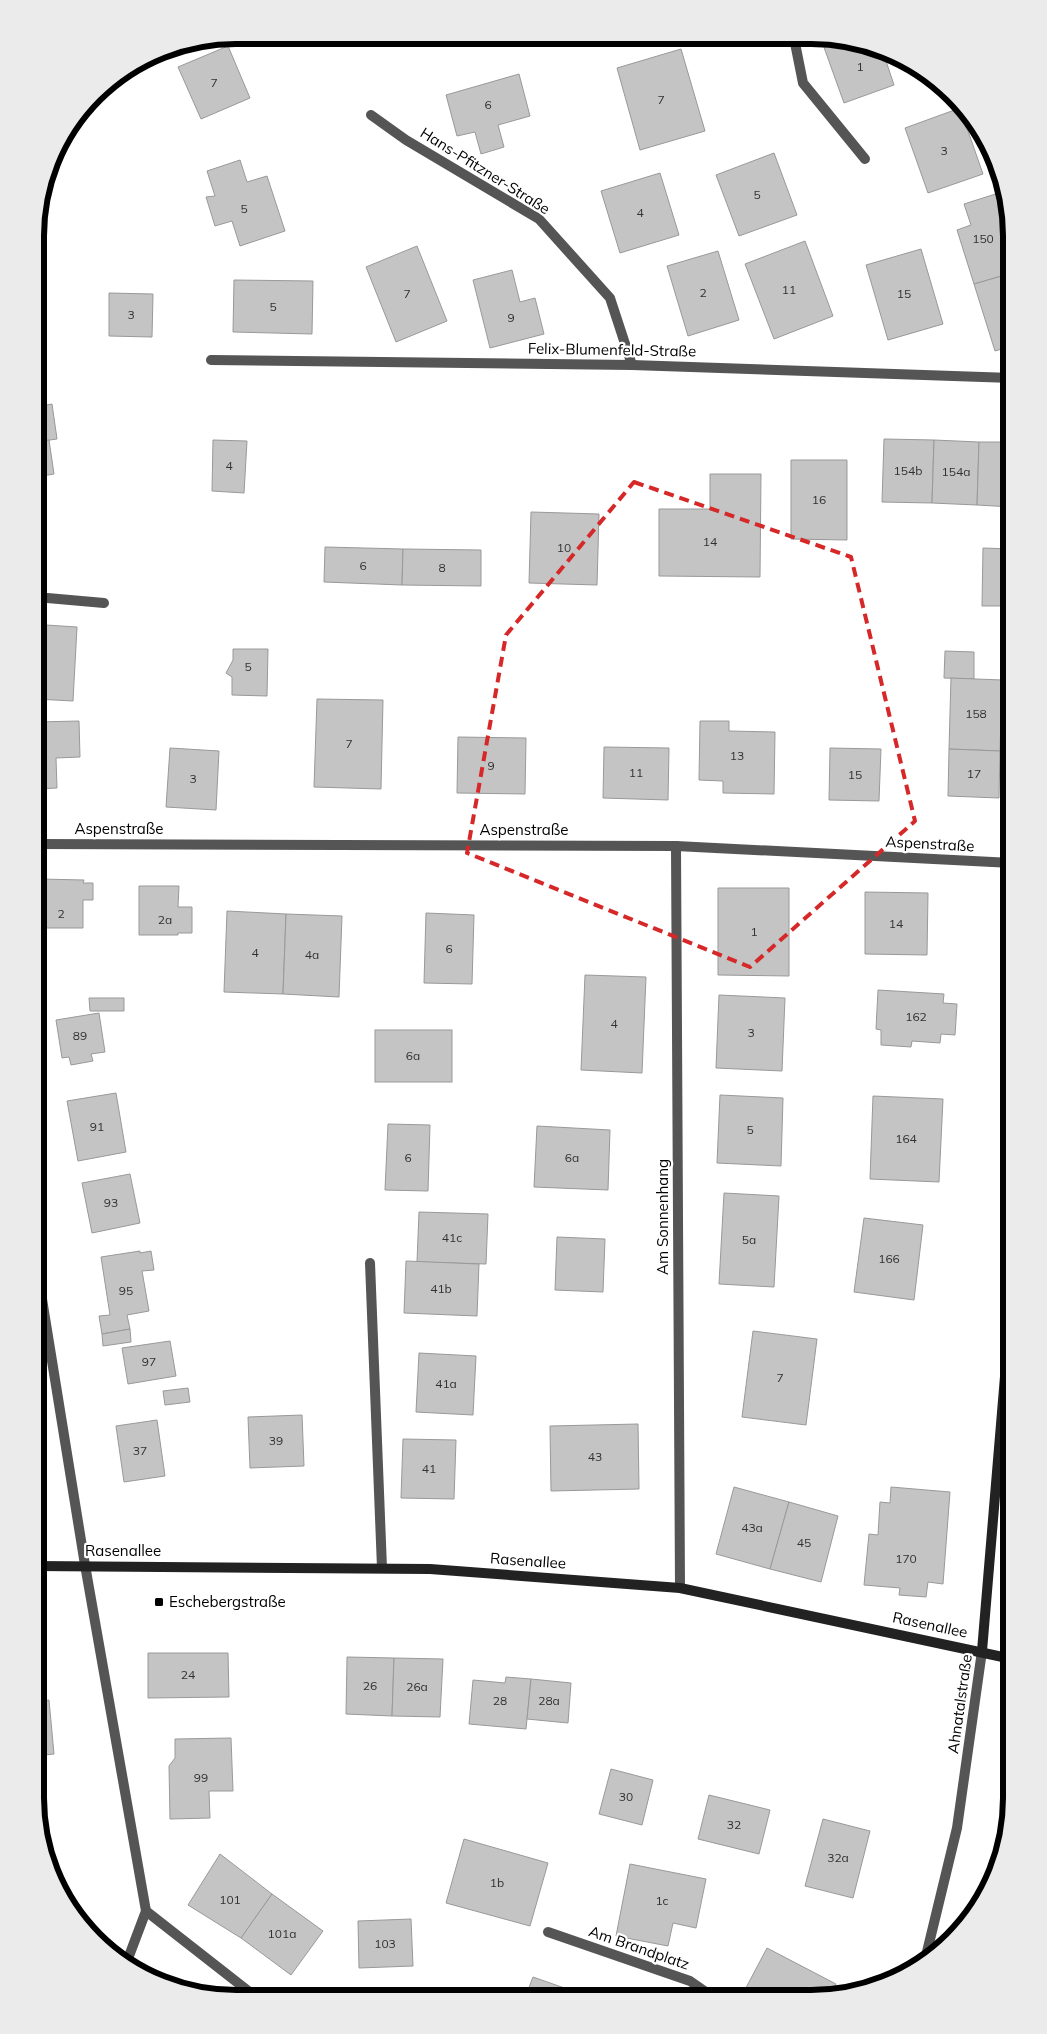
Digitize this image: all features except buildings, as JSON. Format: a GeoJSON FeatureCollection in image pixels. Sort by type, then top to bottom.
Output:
{"type":"FeatureCollection","features":[{"type":"Feature","properties":{"kind":"main road","name":"Ahnatalstraße"},"geometry":{"type":"LineString","coordinates":[[982,1652],[1003,1401]]}},
{"type":"Feature","properties":{"kind":"main road","name":"Rasenallee"},"geometry":{"type":"LineString","coordinates":[[44,1566],[430,1569],[680,1588],[1003,1657]]}},
{"type":"Feature","properties":{"kind":"street"},"geometry":{"type":"LineString","coordinates":[[795,44],[803,83],[865,159]]}},
{"type":"Feature","properties":{"kind":"street","name":"Hans-Pfitzner-Straße"},"geometry":{"type":"LineString","coordinates":[[371,114],[406,140],[539,219],[610,298],[632,365]]}},
{"type":"Feature","properties":{"kind":"street","name":"Felix-Blumenfeld-Straße"},"geometry":{"type":"LineString","coordinates":[[211,360],[632,365],[1003,378]]}},
{"type":"Feature","properties":{"kind":"street"},"geometry":{"type":"LineString","coordinates":[[44,598],[104,603]]}},
{"type":"Feature","properties":{"kind":"street","name":"Aspenstraße"},"geometry":{"type":"LineString","coordinates":[[44,844],[676,846],[1003,863]]}},
{"type":"Feature","properties":{"kind":"street","name":"Am Sonnenhang"},"geometry":{"type":"LineString","coordinates":[[676,846],[680,1588]]}},
{"type":"Feature","properties":{"kind":"street"},"geometry":{"type":"LineString","coordinates":[[370,1263],[382,1568]]}},
{"type":"Feature","properties":{"kind":"street"},"geometry":{"type":"LineString","coordinates":[[44,1311],[85,1565],[146,1911],[128,1958]]}},
{"type":"Feature","properties":{"kind":"street","name":"Ahnatalstraße"},"geometry":{"type":"LineString","coordinates":[[927,1952],[957,1828],[982,1652]]}},
{"type":"Feature","properties":{"kind":"street"},"geometry":{"type":"LineString","coordinates":[[146,1911],[247,1990]]}},
{"type":"Feature","properties":{"kind":"street","name":"Am Brandplatz"},"geometry":{"type":"LineString","coordinates":[[548,1932],[690,1981],[703,1990]]}},
{"type":"Feature","properties":{"kind":"highlighted area"},"geometry":{"type":"Polygon","coordinates":[[[634,482],[851,557],[915,821],[750,967],[467,853],[506,635],[634,482]]]}},
{"type":"Feature","properties":{"kind":"place","name":"Eschebergstraße"},"geometry":{"type":"Point","coordinates":[159,1602]}}]}
